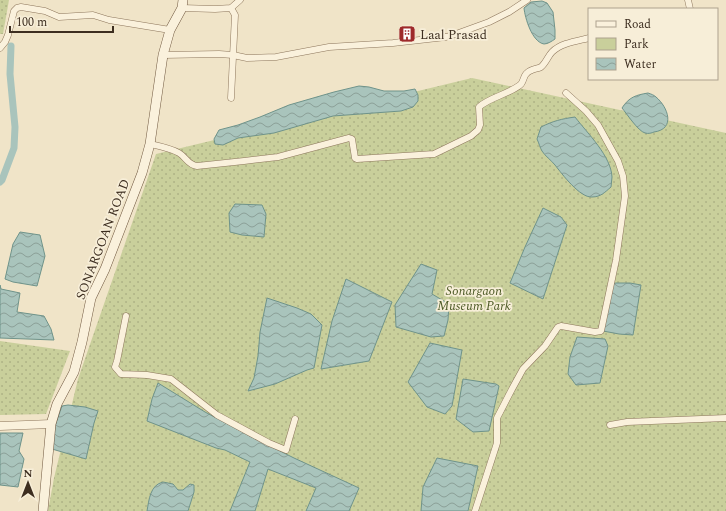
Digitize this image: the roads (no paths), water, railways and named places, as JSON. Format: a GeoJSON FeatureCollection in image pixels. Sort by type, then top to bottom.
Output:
{"type":"FeatureCollection","features":[{"type":"Feature","properties":{"kind":"main road","name":"SONARGOAN ROAD"},"geometry":{"type":"LineString","coordinates":[[43,511],[51,424],[57,404],[74,372],[91,298],[105,269],[142,173],[150,144],[163,55],[170,30],[182,4]]}},
{"type":"Feature","properties":{"kind":"street"},"geometry":{"type":"LineString","coordinates":[[182,4],[215,9],[231,8],[240,0]]}},
{"type":"Feature","properties":{"kind":"street"},"geometry":{"type":"LineString","coordinates":[[163,55],[219,54],[247,58],[276,57],[329,47],[393,43],[446,36],[489,22],[509,12],[526,0]]}},
{"type":"Feature","properties":{"kind":"street"},"geometry":{"type":"LineString","coordinates":[[0,48],[8,35],[14,11],[21,7],[45,11],[59,17],[93,15],[109,20],[170,30]]}},
{"type":"Feature","properties":{"kind":"street"},"geometry":{"type":"LineString","coordinates":[[231,8],[235,15],[231,98]]}},
{"type":"Feature","properties":{"kind":"street"},"geometry":{"type":"LineString","coordinates":[[150,144],[180,153],[189,163],[197,166],[278,156],[349,138],[352,139],[355,158],[357,160],[434,154],[471,136],[478,130],[480,125],[479,107],[485,102],[509,92],[521,84],[526,73],[541,67],[557,47],[588,38]]}},
{"type":"Feature","properties":{"kind":"street"},"geometry":{"type":"LineString","coordinates":[[475,511],[497,443],[497,418],[524,370],[561,326],[595,332],[601,331],[616,260],[625,196],[623,176],[618,160],[598,125],[586,111],[566,93]]}},
{"type":"Feature","properties":{"kind":"street"},"geometry":{"type":"LineString","coordinates":[[126,316],[115,367],[121,374],[147,375],[171,379],[217,415],[269,443],[286,450],[295,419]]}},
{"type":"Feature","properties":{"kind":"street"},"geometry":{"type":"LineString","coordinates":[[610,425],[627,422],[726,418]]}},
{"type":"Feature","properties":{"kind":"street"},"geometry":{"type":"LineString","coordinates":[[0,426],[51,424]]}},
{"type":"Feature","properties":{"kind":"water"},"geometry":{"type":"Polygon","coordinates":[[[542,1],[547,3],[553,12],[555,30],[555,39],[544,44],[536,39],[530,29],[524,8],[531,2],[542,1]]]}},
{"type":"Feature","properties":{"kind":"water"},"geometry":{"type":"Polygon","coordinates":[[[359,86],[384,91],[404,91],[415,89],[418,95],[418,101],[413,107],[401,111],[333,116],[274,133],[238,138],[223,145],[215,144],[214,139],[219,130],[238,125],[289,105],[359,86]]]}},
{"type":"Feature","properties":{"kind":"water"},"geometry":{"type":"Polygon","coordinates":[[[648,93],[660,101],[664,106],[668,117],[665,127],[661,130],[645,133],[639,129],[622,108],[627,101],[633,97],[648,93]]]}},
{"type":"Feature","properties":{"kind":"water"},"geometry":{"type":"Polygon","coordinates":[[[575,117],[603,153],[611,169],[611,187],[603,194],[598,196],[587,196],[577,190],[543,153],[537,139],[541,127],[557,120],[575,117]]]}},
{"type":"Feature","properties":{"kind":"water"},"geometry":{"type":"Polygon","coordinates":[[[235,204],[262,205],[266,214],[264,237],[242,235],[230,232],[229,213],[235,204]]]}},
{"type":"Feature","properties":{"kind":"water"},"geometry":{"type":"Polygon","coordinates":[[[543,208],[561,217],[567,225],[543,299],[510,283],[543,208]]]}},
{"type":"Feature","properties":{"kind":"water"},"geometry":{"type":"Polygon","coordinates":[[[20,232],[40,235],[45,256],[37,286],[13,282],[5,279],[13,244],[20,232]]]}},
{"type":"Feature","properties":{"kind":"water"},"geometry":{"type":"Polygon","coordinates":[[[421,264],[437,270],[432,294],[449,304],[448,320],[444,336],[431,337],[396,327],[395,305],[421,264]]]}},
{"type":"Feature","properties":{"kind":"water"},"geometry":{"type":"Polygon","coordinates":[[[346,279],[392,302],[369,361],[321,369],[332,321],[346,279]]]}},
{"type":"Feature","properties":{"kind":"water"},"geometry":{"type":"Polygon","coordinates":[[[611,284],[641,285],[633,335],[603,331],[611,284]]]}},
{"type":"Feature","properties":{"kind":"water"},"geometry":{"type":"Polygon","coordinates":[[[0,285],[1,289],[20,293],[17,312],[44,316],[51,329],[54,340],[0,338],[0,285]]]}},
{"type":"Feature","properties":{"kind":"water"},"geometry":{"type":"Polygon","coordinates":[[[267,298],[311,314],[322,325],[314,368],[275,384],[248,391],[254,378],[260,332],[267,298]]]}},
{"type":"Feature","properties":{"kind":"water"},"geometry":{"type":"Polygon","coordinates":[[[577,337],[605,339],[608,346],[600,383],[576,385],[568,374],[570,357],[577,337]]]}},
{"type":"Feature","properties":{"kind":"water"},"geometry":{"type":"Polygon","coordinates":[[[430,343],[462,350],[452,406],[445,414],[427,407],[408,382],[430,343]]]}},
{"type":"Feature","properties":{"kind":"water"},"geometry":{"type":"Polygon","coordinates":[[[463,379],[496,384],[499,386],[489,431],[473,432],[456,419],[463,379]]]}},
{"type":"Feature","properties":{"kind":"water"},"geometry":{"type":"Polygon","coordinates":[[[158,383],[205,412],[248,435],[359,488],[349,511],[306,511],[316,488],[268,469],[255,511],[230,511],[250,462],[225,450],[216,448],[147,421],[152,399],[158,383]]]}},
{"type":"Feature","properties":{"kind":"water"},"geometry":{"type":"Polygon","coordinates":[[[68,405],[85,407],[98,411],[86,459],[52,449],[55,426],[62,406],[68,405]]]}},
{"type":"Feature","properties":{"kind":"water"},"geometry":{"type":"Polygon","coordinates":[[[0,433],[23,433],[19,451],[24,459],[18,487],[0,485],[0,433]]]}},
{"type":"Feature","properties":{"kind":"water"},"geometry":{"type":"Polygon","coordinates":[[[437,458],[478,466],[468,511],[421,511],[423,487],[437,458]]]}},
{"type":"Feature","properties":{"kind":"water"},"geometry":{"type":"Polygon","coordinates":[[[163,482],[173,484],[178,490],[183,490],[190,484],[194,485],[194,492],[188,511],[147,511],[151,494],[155,486],[163,482]]]}},
{"type":"Feature","properties":{"kind":"waterway"},"geometry":{"type":"LineString","coordinates":[[0,182],[14,148],[15,127],[10,74],[11,46]]}},
{"type":"Feature","properties":{"kind":"place","name":"Laal Prasad"},"geometry":{"type":"Point","coordinates":[407,34]}},
{"type":"Feature","properties":{"kind":"park label","name":"Sonargaon Museum Park"},"geometry":{"type":"Point","coordinates":[474,298]}}]}
